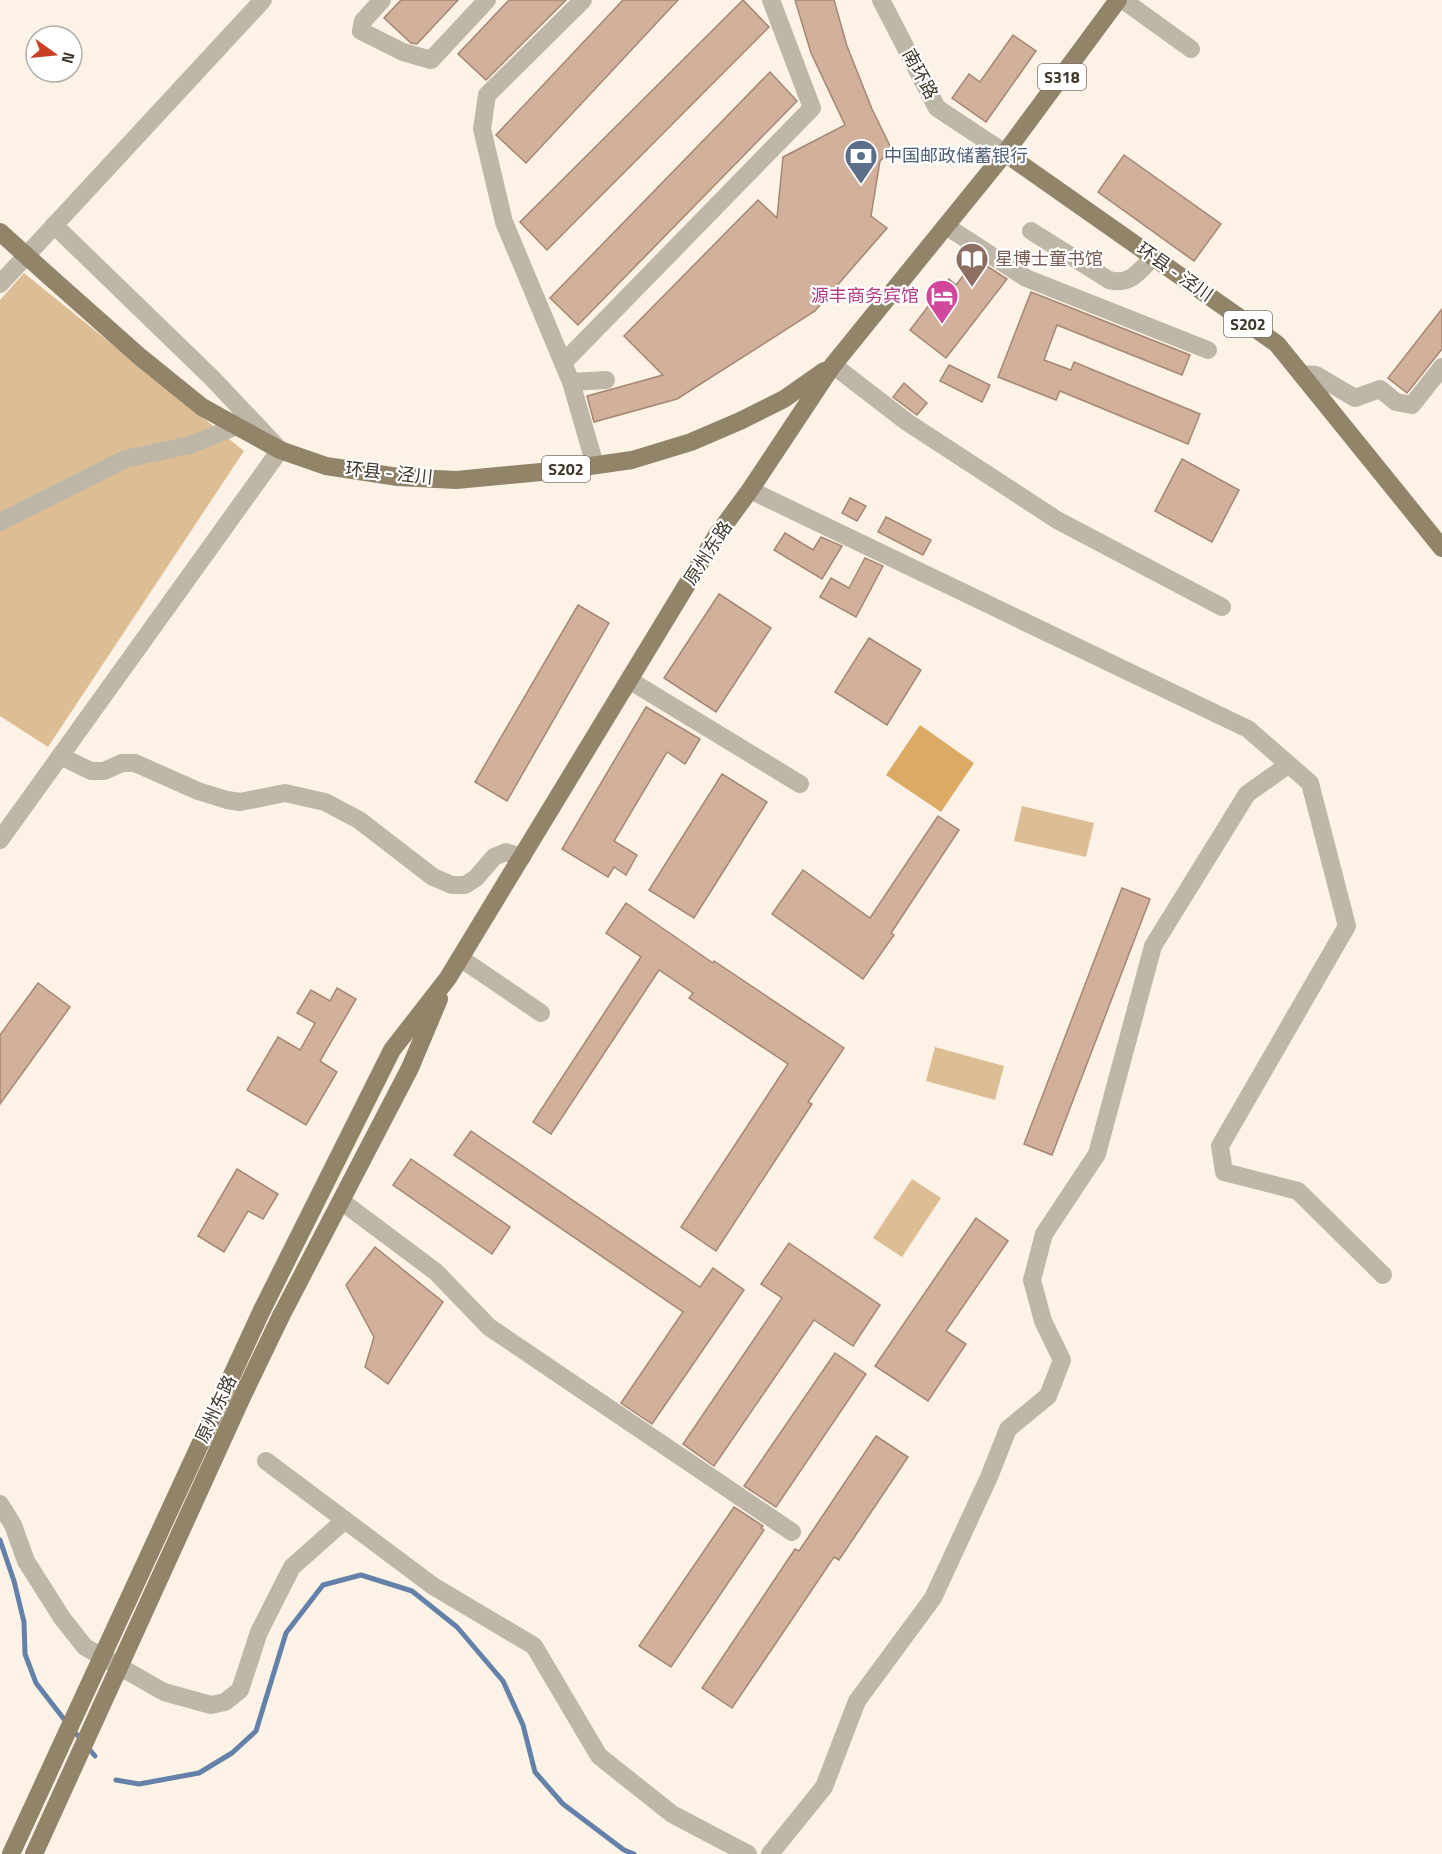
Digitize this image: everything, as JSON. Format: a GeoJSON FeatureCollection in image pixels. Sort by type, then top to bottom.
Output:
{"type":"FeatureCollection","features":[{"type":"Feature","properties":{"kind":"main road","name":"S318"},"geometry":{"type":"LineString","coordinates":[[1005,153],[1118,0]]}},
{"type":"Feature","properties":{"kind":"main road","name":"原州东路"},"geometry":{"type":"LineString","coordinates":[[34,1854],[242,1397],[281,1316],[410,1068],[448,978],[717,535],[833,365],[1005,153]]}},
{"type":"Feature","properties":{"kind":"main road","name":"环县 - 泾川"},"geometry":{"type":"LineString","coordinates":[[1005,153],[1277,344],[1442,548]]}},
{"type":"Feature","properties":{"kind":"main road","name":"环县 - 泾川"},"geometry":{"type":"LineString","coordinates":[[0,232],[148,363],[202,407],[280,450],[326,466],[398,477],[456,480],[632,460],[691,442],[784,399],[833,365]]}},
{"type":"Feature","properties":{"kind":"main road","name":"原州东路"},"geometry":{"type":"LineString","coordinates":[[11,1854],[262,1310],[392,1050],[448,978]]}},
{"type":"Feature","properties":{"kind":"street"},"geometry":{"type":"LineString","coordinates":[[0,284],[263,0]]}},
{"type":"Feature","properties":{"kind":"street"},"geometry":{"type":"LineString","coordinates":[[382,0],[363,21],[361,31],[403,52],[431,60],[487,0]]}},
{"type":"Feature","properties":{"kind":"street"},"geometry":{"type":"LineString","coordinates":[[583,0],[487,95],[482,129],[504,222],[571,382],[595,465]]}},
{"type":"Feature","properties":{"kind":"street"},"geometry":{"type":"LineString","coordinates":[[563,363],[812,108],[771,0]]}},
{"type":"Feature","properties":{"kind":"street","name":"南环路"},"geometry":{"type":"LineString","coordinates":[[881,0],[938,108],[1005,153]]}},
{"type":"Feature","properties":{"kind":"street"},"geometry":{"type":"LineString","coordinates":[[1123,0],[1191,49]]}},
{"type":"Feature","properties":{"kind":"street"},"geometry":{"type":"LineString","coordinates":[[0,840],[280,450],[212,378],[54,225]]}},
{"type":"Feature","properties":{"kind":"street"},"geometry":{"type":"LineString","coordinates":[[946,226],[1026,278],[1208,350]]}},
{"type":"Feature","properties":{"kind":"street"},"geometry":{"type":"LineString","coordinates":[[1031,231],[1109,280],[1117,282],[1132,279],[1153,257]]}},
{"type":"Feature","properties":{"kind":"street"},"geometry":{"type":"LineString","coordinates":[[833,365],[907,423],[1057,520],[1222,607]]}},
{"type":"Feature","properties":{"kind":"street"},"geometry":{"type":"LineString","coordinates":[[1301,374],[1316,375],[1355,398],[1380,389],[1396,402],[1412,405],[1442,367]]}},
{"type":"Feature","properties":{"kind":"street"},"geometry":{"type":"LineString","coordinates":[[571,382],[606,380]]}},
{"type":"Feature","properties":{"kind":"street"},"geometry":{"type":"LineString","coordinates":[[0,522],[125,459],[190,445],[237,426]]}},
{"type":"Feature","properties":{"kind":"street"},"geometry":{"type":"LineString","coordinates":[[750,489],[1248,729],[1310,783],[1347,926],[1220,1146],[1224,1173],[1298,1191],[1383,1275]]}},
{"type":"Feature","properties":{"kind":"street"},"geometry":{"type":"LineString","coordinates":[[629,680],[800,784]]}},
{"type":"Feature","properties":{"kind":"street"},"geometry":{"type":"LineString","coordinates":[[60,756],[91,771],[104,771],[122,763],[135,763],[198,791],[227,800],[240,802],[285,793],[325,802],[359,820],[433,877],[452,885],[465,885],[476,878],[494,857],[506,852],[522,857]]}},
{"type":"Feature","properties":{"kind":"street"},"geometry":{"type":"LineString","coordinates":[[770,1854],[824,1787],[857,1701],[933,1598],[989,1478],[1008,1429],[1048,1396],[1062,1360],[1043,1321],[1032,1280],[1044,1234],[1097,1154],[1153,946],[1247,794],[1288,765]]}},
{"type":"Feature","properties":{"kind":"street"},"geometry":{"type":"LineString","coordinates":[[460,957],[541,1013]]}},
{"type":"Feature","properties":{"kind":"street"},"geometry":{"type":"LineString","coordinates":[[341,1201],[436,1272],[489,1327],[792,1532]]}},
{"type":"Feature","properties":{"kind":"street"},"geometry":{"type":"LineString","coordinates":[[266,1461],[433,1587],[534,1646],[599,1756],[672,1814],[748,1854]]}},
{"type":"Feature","properties":{"kind":"street"},"geometry":{"type":"LineString","coordinates":[[0,1504],[13,1525],[26,1560],[62,1618],[85,1647],[164,1692],[212,1705],[225,1702],[240,1690],[259,1632],[292,1567],[345,1520]]}},
{"type":"Feature","properties":{"kind":"shaded area"},"geometry":{"type":"Polygon","coordinates":[[[24,273],[244,451],[48,747],[0,716],[0,300],[24,273]]]}},
{"type":"Feature","properties":{"kind":"shaded area"},"geometry":{"type":"Polygon","coordinates":[[[920,725],[974,763],[941,812],[886,775],[920,725]]]}},
{"type":"Feature","properties":{"kind":"shaded area"},"geometry":{"type":"Polygon","coordinates":[[[1022,806],[1094,823],[1086,857],[1014,841],[1022,806]]]}},
{"type":"Feature","properties":{"kind":"shaded area"},"geometry":{"type":"Polygon","coordinates":[[[935,1047],[1004,1066],[995,1100],[926,1081],[935,1047]]]}},
{"type":"Feature","properties":{"kind":"shaded area"},"geometry":{"type":"Polygon","coordinates":[[[912,1179],[941,1198],[902,1257],[873,1238],[912,1179]]]}},
{"type":"Feature","properties":{"kind":"building"},"geometry":{"type":"Polygon","coordinates":[[[401,0],[458,0],[417,44],[411,43],[384,18],[401,0]]]}},
{"type":"Feature","properties":{"kind":"building"},"geometry":{"type":"Polygon","coordinates":[[[509,0],[566,0],[486,80],[458,54],[509,0]]]}},
{"type":"Feature","properties":{"kind":"building"},"geometry":{"type":"Polygon","coordinates":[[[623,0],[678,0],[526,163],[496,135],[623,0]]]}},
{"type":"Feature","properties":{"kind":"building"},"geometry":{"type":"Polygon","coordinates":[[[743,0],[769,27],[547,250],[520,222],[743,0]]]}},
{"type":"Feature","properties":{"kind":"building"},"geometry":{"type":"Polygon","coordinates":[[[795,0],[834,0],[847,46],[872,109],[892,150],[880,161],[871,216],[887,228],[815,311],[677,399],[594,422],[587,396],[663,375],[624,336],[758,200],[777,218],[783,157],[845,125],[811,53],[795,0]]]}},
{"type":"Feature","properties":{"kind":"building"},"geometry":{"type":"Polygon","coordinates":[[[1013,35],[1036,51],[986,122],[952,98],[969,74],[980,82],[1013,35]]]}},
{"type":"Feature","properties":{"kind":"building"},"geometry":{"type":"Polygon","coordinates":[[[770,72],[797,101],[578,325],[550,298],[770,72]]]}},
{"type":"Feature","properties":{"kind":"building"},"geometry":{"type":"Polygon","coordinates":[[[1124,155],[1221,224],[1194,261],[1098,192],[1124,155]]]}},
{"type":"Feature","properties":{"kind":"building"},"geometry":{"type":"Polygon","coordinates":[[[976,259],[1007,279],[946,358],[910,330],[949,279],[956,285],[976,259]]]}},
{"type":"Feature","properties":{"kind":"building"},"geometry":{"type":"Polygon","coordinates":[[[1031,292],[1190,355],[1182,375],[1057,325],[1044,360],[1071,370],[1074,362],[1200,414],[1188,444],[1060,391],[1056,400],[998,377],[1031,292]]]}},
{"type":"Feature","properties":{"kind":"building"},"geometry":{"type":"Polygon","coordinates":[[[1442,309],[1442,349],[1407,393],[1388,378],[1442,309]]]}},
{"type":"Feature","properties":{"kind":"building"},"geometry":{"type":"Polygon","coordinates":[[[949,365],[990,385],[982,402],[940,381],[949,365]]]}},
{"type":"Feature","properties":{"kind":"building"},"geometry":{"type":"Polygon","coordinates":[[[904,383],[927,403],[917,415],[893,397],[904,383]]]}},
{"type":"Feature","properties":{"kind":"building"},"geometry":{"type":"Polygon","coordinates":[[[1182,459],[1239,490],[1212,542],[1155,511],[1182,459]]]}},
{"type":"Feature","properties":{"kind":"building"},"geometry":{"type":"Polygon","coordinates":[[[850,498],[866,506],[857,521],[842,513],[850,498]]]}},
{"type":"Feature","properties":{"kind":"building"},"geometry":{"type":"Polygon","coordinates":[[[886,517],[931,540],[923,555],[878,532],[886,517]]]}},
{"type":"Feature","properties":{"kind":"building"},"geometry":{"type":"Polygon","coordinates":[[[785,533],[813,550],[821,537],[842,546],[822,579],[774,550],[785,533]]]}},
{"type":"Feature","properties":{"kind":"building"},"geometry":{"type":"Polygon","coordinates":[[[865,558],[883,566],[856,617],[820,597],[831,578],[849,588],[865,558]]]}},
{"type":"Feature","properties":{"kind":"building"},"geometry":{"type":"Polygon","coordinates":[[[719,594],[771,628],[716,712],[664,678],[719,594]]]}},
{"type":"Feature","properties":{"kind":"building"},"geometry":{"type":"Polygon","coordinates":[[[578,605],[609,623],[507,801],[475,782],[578,605]]]}},
{"type":"Feature","properties":{"kind":"building"},"geometry":{"type":"Polygon","coordinates":[[[869,638],[921,670],[887,725],[835,692],[869,638]]]}},
{"type":"Feature","properties":{"kind":"building"},"geometry":{"type":"Polygon","coordinates":[[[646,707],[700,739],[685,764],[667,752],[614,841],[637,855],[626,875],[614,867],[608,877],[562,849],[646,707]]]}},
{"type":"Feature","properties":{"kind":"building"},"geometry":{"type":"Polygon","coordinates":[[[722,774],[767,802],[694,918],[649,890],[722,774]]]}},
{"type":"Feature","properties":{"kind":"building"},"geometry":{"type":"Polygon","coordinates":[[[938,816],[959,830],[891,933],[894,935],[863,979],[772,914],[803,870],[870,918],[938,816]]]}},
{"type":"Feature","properties":{"kind":"building"},"geometry":{"type":"Polygon","coordinates":[[[1122,888],[1150,899],[1052,1155],[1024,1144],[1122,888]]]}},
{"type":"Feature","properties":{"kind":"building"},"geometry":{"type":"Polygon","coordinates":[[[626,903],[844,1048],[808,1102],[812,1104],[716,1251],[681,1227],[788,1064],[689,998],[693,993],[659,970],[551,1134],[533,1122],[641,957],[606,933],[626,903]]]}},
{"type":"Feature","properties":{"kind":"building"},"geometry":{"type":"Polygon","coordinates":[[[38,983],[70,1007],[0,1104],[0,1035],[38,983]]]}},
{"type":"Feature","properties":{"kind":"building"},"geometry":{"type":"Polygon","coordinates":[[[337,988],[356,999],[320,1061],[337,1072],[306,1125],[247,1090],[278,1037],[300,1050],[315,1023],[297,1013],[311,990],[330,1001],[337,988]]]}},
{"type":"Feature","properties":{"kind":"building"},"geometry":{"type":"Polygon","coordinates":[[[471,1131],[700,1287],[713,1268],[744,1290],[652,1424],[621,1403],[683,1312],[454,1155],[471,1131]]]}},
{"type":"Feature","properties":{"kind":"building"},"geometry":{"type":"Polygon","coordinates":[[[411,1159],[510,1227],[492,1254],[393,1185],[411,1159]]]}},
{"type":"Feature","properties":{"kind":"building"},"geometry":{"type":"Polygon","coordinates":[[[237,1169],[278,1194],[263,1219],[248,1211],[224,1252],[198,1236],[237,1169]]]}},
{"type":"Feature","properties":{"kind":"building"},"geometry":{"type":"Polygon","coordinates":[[[976,1218],[1008,1241],[946,1331],[966,1344],[928,1401],[875,1366],[976,1218]]]}},
{"type":"Feature","properties":{"kind":"building"},"geometry":{"type":"Polygon","coordinates":[[[789,1243],[880,1305],[853,1346],[814,1320],[714,1466],[683,1444],[782,1298],[761,1284],[789,1243]]]}},
{"type":"Feature","properties":{"kind":"building"},"geometry":{"type":"Polygon","coordinates":[[[375,1247],[443,1302],[388,1384],[365,1367],[374,1337],[346,1285],[375,1247]]]}},
{"type":"Feature","properties":{"kind":"building"},"geometry":{"type":"Polygon","coordinates":[[[835,1353],[866,1374],[776,1507],[744,1486],[835,1353]]]}},
{"type":"Feature","properties":{"kind":"building"},"geometry":{"type":"Polygon","coordinates":[[[876,1436],[908,1457],[839,1560],[834,1557],[732,1708],[702,1688],[795,1549],[799,1551],[876,1436]]]}},
{"type":"Feature","properties":{"kind":"building"},"geometry":{"type":"Polygon","coordinates":[[[734,1507],[763,1526],[761,1528],[764,1530],[671,1667],[639,1646],[734,1507]]]}},
{"type":"Feature","properties":{"kind":"waterway"},"geometry":{"type":"LineString","coordinates":[[0,1540],[14,1581],[24,1622],[25,1654],[36,1683],[67,1723]]}},
{"type":"Feature","properties":{"kind":"waterway"},"geometry":{"type":"LineString","coordinates":[[116,1780],[139,1784],[199,1773],[232,1753],[256,1731],[286,1633],[323,1585],[361,1575],[412,1591],[457,1627],[503,1681],[523,1725],[535,1772],[563,1804],[624,1850],[634,1854]]}},
{"type":"Feature","properties":{"kind":"waterway"},"geometry":{"type":"LineString","coordinates":[[73,1730],[95,1756]]}},
{"type":"Feature","properties":{"kind":"place","name":"中国邮政储蓄银行"},"geometry":{"type":"Point","coordinates":[861,185]}},
{"type":"Feature","properties":{"kind":"place","name":"星博士童书馆"},"geometry":{"type":"Point","coordinates":[972,288]}},
{"type":"Feature","properties":{"kind":"place","name":"源丰商务宾馆"},"geometry":{"type":"Point","coordinates":[942,325]}}]}
